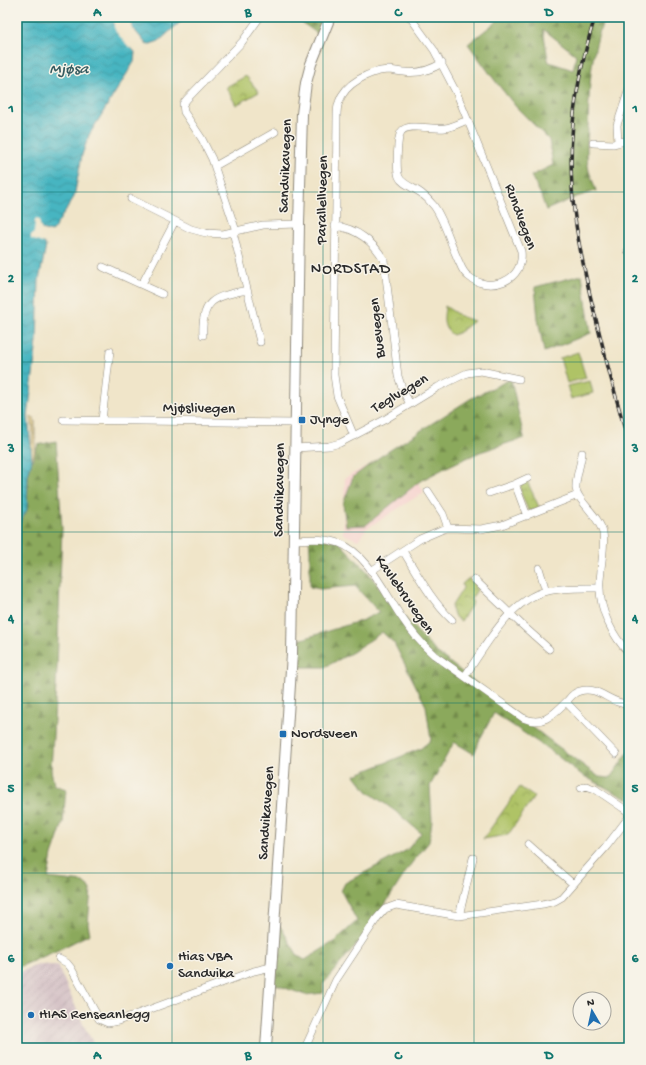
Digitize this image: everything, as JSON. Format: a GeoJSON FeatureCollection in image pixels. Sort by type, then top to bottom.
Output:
{"type":"FeatureCollection","features":[{"type":"Feature","properties":{"kind":"main road","name":"Sandvikavegen"},"geometry":{"type":"LineString","coordinates":[[266,1048],[292,662],[302,120],[305,87],[314,55],[330,17]]}},
{"type":"Feature","properties":{"kind":"street"},"geometry":{"type":"LineString","coordinates":[[260,17],[242,42],[183,104],[184,112],[202,139],[214,166],[234,232],[260,342]]}},
{"type":"Feature","properties":{"kind":"street","name":"Rundvegen"},"geometry":{"type":"LineString","coordinates":[[410,17],[442,63],[457,94],[521,251],[521,263],[515,273],[509,279],[498,284],[488,285],[472,280],[464,272],[434,206],[421,194],[401,180],[398,174],[398,147],[400,132],[411,126],[446,128],[467,120]]}},
{"type":"Feature","properties":{"kind":"street","name":"Parallellvegen"},"geometry":{"type":"LineString","coordinates":[[354,436],[339,402],[334,375],[336,117],[339,101],[356,82],[368,75],[390,70],[418,73],[432,69],[442,63]]}},
{"type":"Feature","properties":{"kind":"street"},"geometry":{"type":"LineString","coordinates":[[618,143],[616,125],[629,89]]}},
{"type":"Feature","properties":{"kind":"street"},"geometry":{"type":"LineString","coordinates":[[214,166],[275,132]]}},
{"type":"Feature","properties":{"kind":"street"},"geometry":{"type":"LineString","coordinates":[[593,143],[618,143],[629,140]]}},
{"type":"Feature","properties":{"kind":"street"},"geometry":{"type":"LineString","coordinates":[[131,199],[191,229],[206,233],[218,234],[234,232],[263,225],[299,224]]}},
{"type":"Feature","properties":{"kind":"street"},"geometry":{"type":"LineString","coordinates":[[142,284],[175,221]]}},
{"type":"Feature","properties":{"kind":"street","name":"Buevegen"},"geometry":{"type":"LineString","coordinates":[[336,226],[351,230],[367,239],[384,260],[398,376],[403,391],[410,404]]}},
{"type":"Feature","properties":{"kind":"street"},"geometry":{"type":"LineString","coordinates":[[103,267],[162,294]]}},
{"type":"Feature","properties":{"kind":"street"},"geometry":{"type":"LineString","coordinates":[[203,334],[203,315],[207,306],[219,297],[247,290]]}},
{"type":"Feature","properties":{"kind":"street"},"geometry":{"type":"LineString","coordinates":[[102,420],[110,351]]}},
{"type":"Feature","properties":{"kind":"street","name":"Teglvegen"},"geometry":{"type":"LineString","coordinates":[[296,448],[329,446],[340,443],[456,378],[474,371],[519,378]]}},
{"type":"Feature","properties":{"kind":"street","name":"Mjøslivegen"},"geometry":{"type":"LineString","coordinates":[[63,420],[296,423]]}},
{"type":"Feature","properties":{"kind":"street"},"geometry":{"type":"LineString","coordinates":[[582,453],[576,486],[578,495],[598,520],[601,528],[604,543],[600,588],[606,618],[622,646],[629,653]]}},
{"type":"Feature","properties":{"kind":"street"},"geometry":{"type":"LineString","coordinates":[[489,493],[528,478]]}},
{"type":"Feature","properties":{"kind":"street"},"geometry":{"type":"LineString","coordinates":[[515,484],[527,516]]}},
{"type":"Feature","properties":{"kind":"street"},"geometry":{"type":"LineString","coordinates":[[428,491],[443,514],[448,528]]}},
{"type":"Feature","properties":{"kind":"street"},"geometry":{"type":"LineString","coordinates":[[371,571],[430,534],[448,528],[493,528],[502,526],[578,495]]}},
{"type":"Feature","properties":{"kind":"street","name":"Kavlebruvegen"},"geometry":{"type":"LineString","coordinates":[[294,540],[327,540],[344,545],[360,556],[400,616],[419,641],[434,655],[520,716],[531,720],[540,721],[549,717],[573,694],[580,691],[592,690],[618,703],[629,704]]}},
{"type":"Feature","properties":{"kind":"street"},"geometry":{"type":"LineString","coordinates":[[403,551],[428,591],[447,611],[452,620]]}},
{"type":"Feature","properties":{"kind":"street"},"geometry":{"type":"LineString","coordinates":[[540,568],[546,591]]}},
{"type":"Feature","properties":{"kind":"street"},"geometry":{"type":"LineString","coordinates":[[474,579],[549,649]]}},
{"type":"Feature","properties":{"kind":"street"},"geometry":{"type":"LineString","coordinates":[[465,676],[510,613],[520,604],[531,597],[546,591],[600,588]]}},
{"type":"Feature","properties":{"kind":"street"},"geometry":{"type":"LineString","coordinates":[[541,641],[547,636]]}},
{"type":"Feature","properties":{"kind":"street"},"geometry":{"type":"LineString","coordinates":[[566,702],[616,754]]}},
{"type":"Feature","properties":{"kind":"street"},"geometry":{"type":"LineString","coordinates":[[305,1048],[336,980],[382,911],[392,905],[400,905],[459,916],[475,915],[549,903],[559,899],[606,847],[629,816],[626,809],[595,789],[586,786],[581,788]]}},
{"type":"Feature","properties":{"kind":"street"},"geometry":{"type":"LineString","coordinates":[[528,844],[573,884]]}},
{"type":"Feature","properties":{"kind":"street"},"geometry":{"type":"LineString","coordinates":[[459,916],[473,858]]}},
{"type":"Feature","properties":{"kind":"street"},"geometry":{"type":"LineString","coordinates":[[60,959],[67,963],[71,968],[99,1019],[108,1023],[118,1021],[254,971],[271,967]]}},
{"type":"Feature","properties":{"kind":"shaded area"},"geometry":{"type":"Polygon","coordinates":[[[397,449],[424,492],[366,529],[358,540],[343,534],[345,478],[397,449]]]}},
{"type":"Feature","properties":{"kind":"shaded area"},"geometry":{"type":"Polygon","coordinates":[[[40,964],[58,966],[83,1024],[96,1048],[17,1048],[17,973],[40,964]]]}},
{"type":"Feature","properties":{"kind":"green space"},"geometry":{"type":"Polygon","coordinates":[[[294,17],[332,17],[321,36],[294,17]]]}},
{"type":"Feature","properties":{"kind":"green space"},"geometry":{"type":"Polygon","coordinates":[[[502,17],[605,17],[593,58],[589,100],[587,161],[596,191],[576,197],[546,210],[540,193],[531,176],[553,165],[549,140],[517,108],[468,44],[502,17]],[[543,29],[549,62],[573,70],[576,55],[543,29]]]}},
{"type":"Feature","properties":{"kind":"green space"},"geometry":{"type":"Polygon","coordinates":[[[246,76],[259,92],[236,105],[226,87],[246,76]]]}},
{"type":"Feature","properties":{"kind":"green space"},"geometry":{"type":"Polygon","coordinates":[[[582,275],[591,333],[544,352],[538,319],[535,287],[582,275]]]}},
{"type":"Feature","properties":{"kind":"green space"},"geometry":{"type":"Polygon","coordinates":[[[445,306],[460,316],[474,321],[460,332],[453,335],[445,326],[445,306]]]}},
{"type":"Feature","properties":{"kind":"green space"},"geometry":{"type":"Polygon","coordinates":[[[578,352],[586,378],[567,383],[560,358],[578,352]]]}},
{"type":"Feature","properties":{"kind":"green space"},"geometry":{"type":"Polygon","coordinates":[[[511,379],[524,438],[480,452],[451,465],[420,481],[366,525],[346,526],[343,504],[353,477],[381,456],[470,399],[511,379]]]}},
{"type":"Feature","properties":{"kind":"green space"},"geometry":{"type":"Polygon","coordinates":[[[590,381],[593,393],[571,399],[567,386],[590,381]]]}},
{"type":"Feature","properties":{"kind":"green space"},"geometry":{"type":"Polygon","coordinates":[[[56,441],[62,528],[57,668],[51,770],[54,785],[66,789],[63,823],[52,855],[48,878],[83,882],[91,889],[88,924],[90,934],[17,968],[17,528],[27,510],[28,476],[38,445],[56,441]]]}},
{"type":"Feature","properties":{"kind":"green space"},"geometry":{"type":"Polygon","coordinates":[[[527,481],[539,507],[532,511],[528,510],[520,491],[521,484],[527,481]]]}},
{"type":"Feature","properties":{"kind":"green space"},"geometry":{"type":"Polygon","coordinates":[[[309,538],[338,541],[367,571],[388,599],[435,651],[599,777],[610,778],[629,751],[629,800],[582,775],[548,749],[494,713],[474,754],[454,742],[430,786],[432,821],[429,842],[411,864],[368,931],[323,984],[323,993],[305,995],[274,984],[274,933],[280,926],[298,956],[305,960],[335,941],[357,921],[341,891],[345,883],[407,850],[421,833],[395,811],[367,791],[355,775],[420,749],[431,740],[426,706],[394,643],[382,632],[353,652],[325,667],[293,667],[296,641],[363,620],[379,612],[355,586],[320,589],[310,587],[309,538]]]}},
{"type":"Feature","properties":{"kind":"green space"},"geometry":{"type":"Polygon","coordinates":[[[469,578],[476,585],[477,590],[471,599],[473,603],[461,621],[455,617],[451,607],[463,588],[462,584],[469,578]]]}},
{"type":"Feature","properties":{"kind":"green space"},"geometry":{"type":"Polygon","coordinates":[[[520,787],[534,797],[508,835],[483,839],[520,787]]]}},
{"type":"Feature","properties":{"kind":"sand"},"geometry":{"type":"Polygon","coordinates":[[[31,417],[33,417],[35,421],[35,449],[32,462],[29,463],[33,434],[31,417]]]}},
{"type":"Feature","properties":{"kind":"water","name":"Mjøsa"},"geometry":{"type":"Polygon","coordinates":[[[17,17],[115,17],[119,32],[135,52],[134,62],[89,135],[82,155],[74,197],[52,232],[41,229],[39,237],[46,246],[39,280],[37,341],[28,417],[32,460],[28,476],[27,510],[17,528],[17,17]]]}},
{"type":"Feature","properties":{"kind":"water"},"geometry":{"type":"Polygon","coordinates":[[[133,17],[186,17],[159,41],[147,45],[132,27],[133,17]]]}},
{"type":"Feature","properties":{"kind":"pier"},"geometry":{"type":"Polygon","coordinates":[[[114,17],[117,17],[118,27],[137,53],[134,49],[129,47],[116,32],[114,27],[114,17]]]}},
{"type":"Feature","properties":{"kind":"pier"},"geometry":{"type":"Polygon","coordinates":[[[36,219],[39,220],[41,229],[47,233],[43,231],[41,236],[44,241],[42,243],[31,239],[31,235],[34,233],[36,219]]]}},
{"type":"Feature","properties":{"kind":"railway"},"geometry":{"type":"LineString","coordinates":[[595,17],[579,80],[573,123],[571,166],[573,201],[579,241],[590,295],[629,444]]}},
{"type":"Feature","properties":{"kind":"place","name":"Jynge"},"geometry":{"type":"Point","coordinates":[302,420]}},
{"type":"Feature","properties":{"kind":"place","name":"Nordsveen"},"geometry":{"type":"Point","coordinates":[283,734]}},
{"type":"Feature","properties":{"kind":"place","name":"Hias VBA Sandvika"},"geometry":{"type":"Point","coordinates":[170,966]}},
{"type":"Feature","properties":{"kind":"place","name":"HIAS Renseanlegg"},"geometry":{"type":"Point","coordinates":[31,1015]}},
{"type":"Feature","properties":{"kind":"district","name":"NORDSTAD"},"geometry":{"type":"Point","coordinates":[351,270]}}]}
